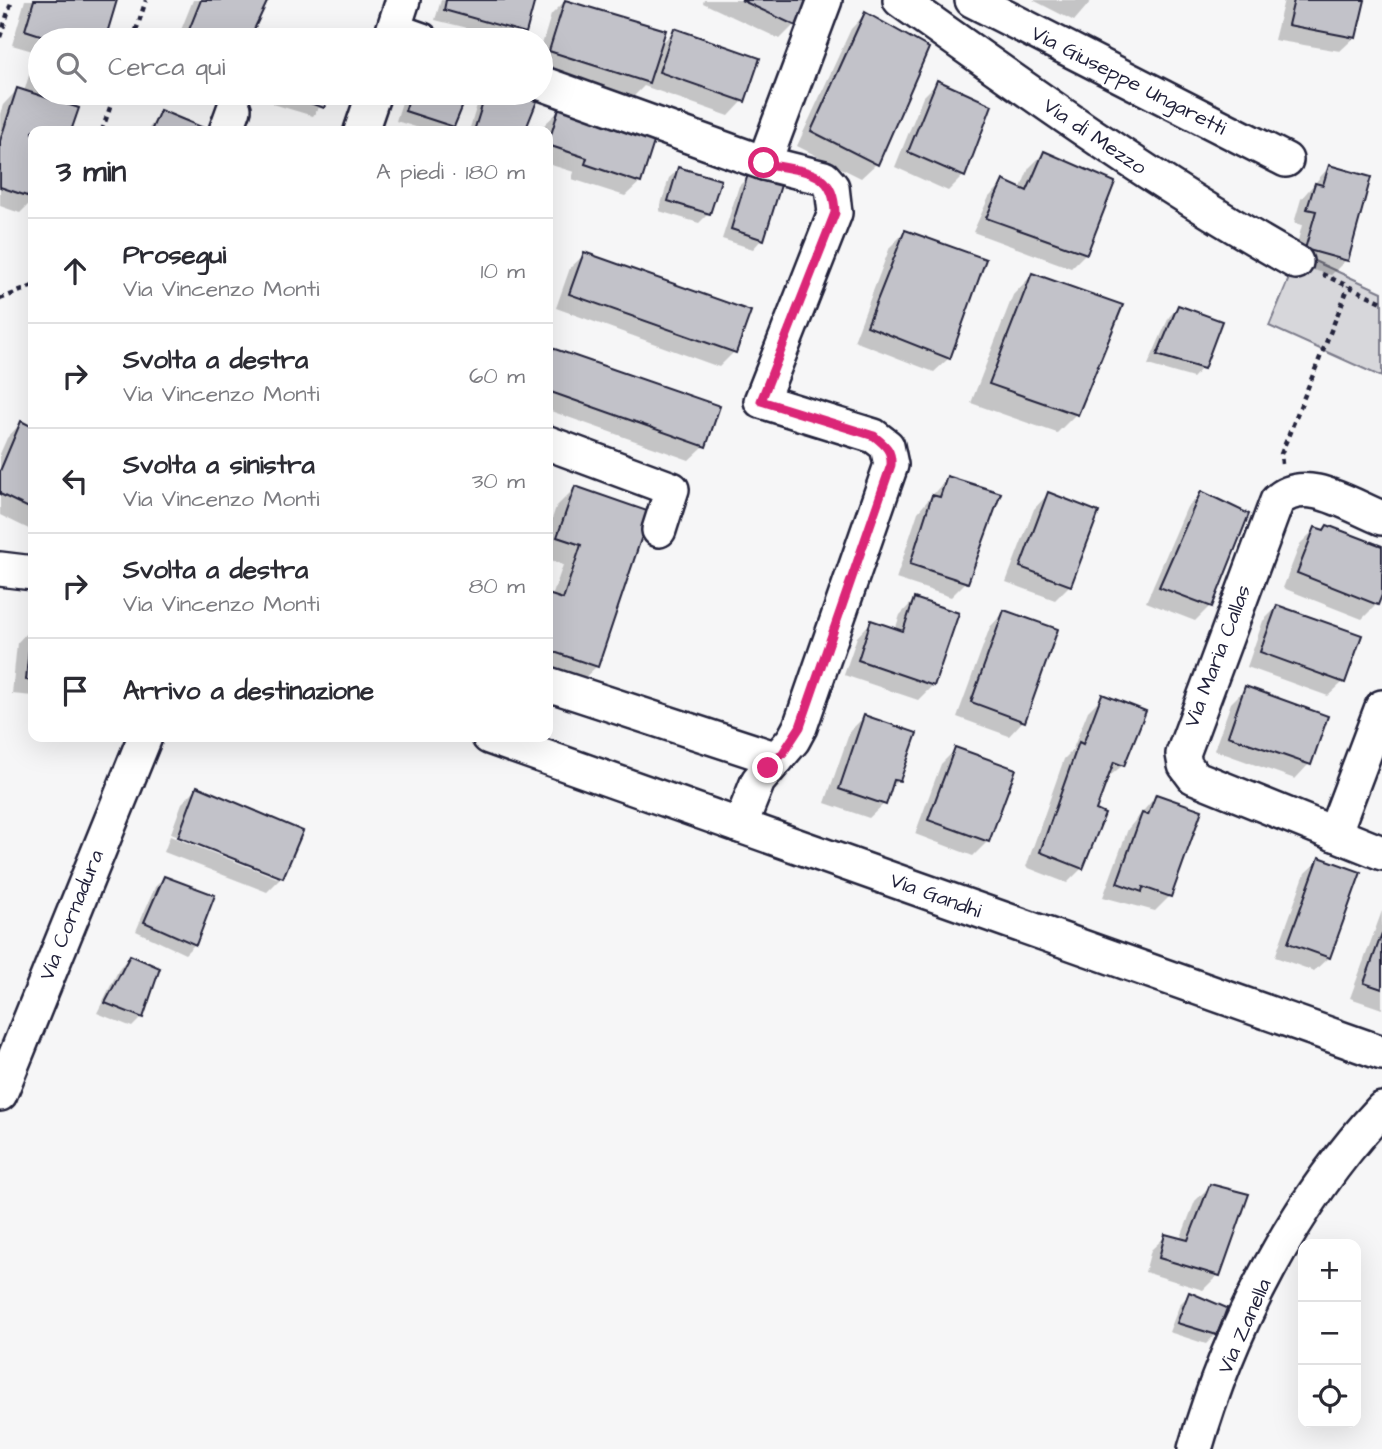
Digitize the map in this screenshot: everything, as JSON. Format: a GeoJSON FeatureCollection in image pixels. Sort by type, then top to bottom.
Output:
{"type":"FeatureCollection","features":[{"type":"Feature","properties":{"kind":"street"},"geometry":{"type":"LineString","coordinates":[[764,163],[825,0]]}},
{"type":"Feature","properties":{"kind":"street","name":"Via di Mezzo"},"geometry":{"type":"LineString","coordinates":[[901,0],[1027,91],[1183,195],[1296,262]]}},
{"type":"Feature","properties":{"kind":"street","name":"Via Giuseppe Ungaretti"},"geometry":{"type":"LineString","coordinates":[[971,0],[1286,160]]}},
{"type":"Feature","properties":{"kind":"street"},"geometry":{"type":"LineString","coordinates":[[553,87],[764,163],[824,178],[832,187],[835,213],[761,401],[874,436],[887,446],[891,465],[800,727],[758,781],[740,826]]}},
{"type":"Feature","properties":{"kind":"street"},"geometry":{"type":"LineString","coordinates":[[363,126],[369,105]]}},
{"type":"Feature","properties":{"kind":"street"},"geometry":{"type":"LineString","coordinates":[[553,445],[672,489],[659,530]]}},
{"type":"Feature","properties":{"kind":"street"},"geometry":{"type":"LineString","coordinates":[[1285,493],[1297,488],[1311,490],[1382,518]]}},
{"type":"Feature","properties":{"kind":"street","name":"Via Maria Callas"},"geometry":{"type":"LineString","coordinates":[[1285,493],[1277,501],[1183,754],[1185,765],[1194,777],[1382,853]]}},
{"type":"Feature","properties":{"kind":"street"},"geometry":{"type":"LineString","coordinates":[[0,569],[28,572]]}},
{"type":"Feature","properties":{"kind":"street"},"geometry":{"type":"LineString","coordinates":[[553,686],[777,759]]}},
{"type":"Feature","properties":{"kind":"street"},"geometry":{"type":"LineString","coordinates":[[1334,834],[1382,708]]}},
{"type":"Feature","properties":{"kind":"street","name":"Via Cornadura"},"geometry":{"type":"LineString","coordinates":[[0,1094],[143,742]]}},
{"type":"Feature","properties":{"kind":"street","name":"Via Gandhi"},"geometry":{"type":"LineString","coordinates":[[503,742],[1382,1053]]}},
{"type":"Feature","properties":{"kind":"street","name":"Via Zanella"},"geometry":{"type":"LineString","coordinates":[[1195,1449],[1230,1353],[1282,1247],[1335,1168],[1382,1109]]}},
{"type":"Feature","properties":{"kind":"path"},"geometry":{"type":"LineString","coordinates":[[0,37],[12,0]]}},
{"type":"Feature","properties":{"kind":"path"},"geometry":{"type":"LineString","coordinates":[[137,28],[146,0]]}},
{"type":"Feature","properties":{"kind":"path"},"geometry":{"type":"LineString","coordinates":[[104,126],[111,105]]}},
{"type":"Feature","properties":{"kind":"path"},"geometry":{"type":"LineString","coordinates":[[1296,262],[1382,302]]}},
{"type":"Feature","properties":{"kind":"path"},"geometry":{"type":"LineString","coordinates":[[1285,493],[1280,454],[1349,286]]}},
{"type":"Feature","properties":{"kind":"path"},"geometry":{"type":"LineString","coordinates":[[0,299],[28,288]]}},
{"type":"Feature","properties":{"kind":"shaded area"},"geometry":{"type":"Polygon","coordinates":[[[1299,254],[1382,292],[1382,377],[1269,326],[1299,254]]]}},
{"type":"Feature","properties":{"kind":"building"},"geometry":{"type":"Polygon","coordinates":[[[34,0],[117,0],[109,28],[25,30],[34,0]]]}},
{"type":"Feature","properties":{"kind":"building"},"geometry":{"type":"Polygon","coordinates":[[[201,0],[268,0],[255,28],[190,28],[201,0]]]}},
{"type":"Feature","properties":{"kind":"building"},"geometry":{"type":"Polygon","coordinates":[[[446,0],[535,0],[527,28],[508,28],[444,10],[446,0]]]}},
{"type":"Feature","properties":{"kind":"building"},"geometry":{"type":"Polygon","coordinates":[[[565,0],[666,30],[649,83],[553,52],[553,38],[565,0]]]}},
{"type":"Feature","properties":{"kind":"building"},"geometry":{"type":"Polygon","coordinates":[[[741,0],[808,0],[796,26],[741,0]]]}},
{"type":"Feature","properties":{"kind":"building"},"geometry":{"type":"Polygon","coordinates":[[[1294,0],[1365,0],[1356,38],[1288,25],[1294,0]]]}},
{"type":"Feature","properties":{"kind":"building"},"geometry":{"type":"Polygon","coordinates":[[[865,12],[929,48],[878,165],[811,131],[865,12]]]}},
{"type":"Feature","properties":{"kind":"building"},"geometry":{"type":"Polygon","coordinates":[[[674,28],[760,58],[745,102],[659,72],[674,28]]]}},
{"type":"Feature","properties":{"kind":"building"},"geometry":{"type":"Polygon","coordinates":[[[937,80],[992,105],[965,177],[908,152],[937,80]]]}},
{"type":"Feature","properties":{"kind":"building"},"geometry":{"type":"Polygon","coordinates":[[[17,88],[28,92],[28,105],[70,105],[79,108],[73,126],[28,126],[28,196],[0,187],[0,141],[17,88]]]}},
{"type":"Feature","properties":{"kind":"building"},"geometry":{"type":"Polygon","coordinates":[[[407,105],[463,105],[454,126],[405,111],[407,105]]]}},
{"type":"Feature","properties":{"kind":"building"},"geometry":{"type":"Polygon","coordinates":[[[482,105],[535,105],[527,126],[476,126],[482,105]]]}},
{"type":"Feature","properties":{"kind":"building"},"geometry":{"type":"Polygon","coordinates":[[[559,108],[655,139],[641,183],[585,164],[587,158],[553,147],[553,128],[559,108]]]}},
{"type":"Feature","properties":{"kind":"building"},"geometry":{"type":"Polygon","coordinates":[[[160,110],[199,126],[153,126],[160,110]]]}},
{"type":"Feature","properties":{"kind":"building"},"geometry":{"type":"Polygon","coordinates":[[[1044,151],[1115,182],[1087,254],[986,218],[1003,180],[1027,191],[1044,151]]]}},
{"type":"Feature","properties":{"kind":"building"},"geometry":{"type":"Polygon","coordinates":[[[1329,165],[1371,177],[1348,261],[1305,249],[1316,211],[1307,209],[1315,183],[1323,185],[1329,165]]]}},
{"type":"Feature","properties":{"kind":"building"},"geometry":{"type":"Polygon","coordinates":[[[678,167],[721,180],[710,214],[668,201],[678,167]]]}},
{"type":"Feature","properties":{"kind":"building"},"geometry":{"type":"Polygon","coordinates":[[[748,174],[781,185],[764,240],[731,229],[748,174]]]}},
{"type":"Feature","properties":{"kind":"building"},"geometry":{"type":"Polygon","coordinates":[[[905,230],[986,259],[950,359],[867,326],[905,230]]]}},
{"type":"Feature","properties":{"kind":"building"},"geometry":{"type":"Polygon","coordinates":[[[584,252],[751,311],[736,353],[569,294],[584,252]]]}},
{"type":"Feature","properties":{"kind":"building"},"geometry":{"type":"Polygon","coordinates":[[[1032,273],[1123,305],[1078,415],[989,384],[1032,273]]]}},
{"type":"Feature","properties":{"kind":"building"},"geometry":{"type":"Polygon","coordinates":[[[1178,305],[1222,321],[1204,369],[1157,355],[1178,305]]]}},
{"type":"Feature","properties":{"kind":"building"},"geometry":{"type":"Polygon","coordinates":[[[553,348],[720,406],[706,447],[553,393],[553,348]]]}},
{"type":"Feature","properties":{"kind":"building"},"geometry":{"type":"Polygon","coordinates":[[[21,421],[28,424],[28,508],[0,494],[0,471],[21,421]]]}},
{"type":"Feature","properties":{"kind":"building"},"geometry":{"type":"Polygon","coordinates":[[[947,476],[1001,493],[968,583],[910,564],[932,495],[940,497],[947,476]]]}},
{"type":"Feature","properties":{"kind":"building"},"geometry":{"type":"Polygon","coordinates":[[[575,486],[650,512],[598,667],[553,652],[553,596],[563,599],[581,545],[557,537],[575,486]]]}},
{"type":"Feature","properties":{"kind":"building"},"geometry":{"type":"Polygon","coordinates":[[[1201,491],[1249,514],[1212,607],[1159,587],[1201,491]]]}},
{"type":"Feature","properties":{"kind":"building"},"geometry":{"type":"Polygon","coordinates":[[[1048,492],[1099,512],[1071,586],[1020,567],[1048,492]]]}},
{"type":"Feature","properties":{"kind":"building"},"geometry":{"type":"Polygon","coordinates":[[[1327,525],[1382,546],[1382,595],[1378,605],[1297,573],[1315,527],[1324,530],[1327,525]]]}},
{"type":"Feature","properties":{"kind":"building"},"geometry":{"type":"Polygon","coordinates":[[[914,598],[959,613],[934,686],[858,660],[871,620],[903,631],[914,598]]]}},
{"type":"Feature","properties":{"kind":"building"},"geometry":{"type":"Polygon","coordinates":[[[1277,605],[1362,635],[1345,683],[1260,652],[1277,605]]]}},
{"type":"Feature","properties":{"kind":"building"},"geometry":{"type":"Polygon","coordinates":[[[1004,610],[1058,629],[1025,722],[971,702],[1004,610]]]}},
{"type":"Feature","properties":{"kind":"building"},"geometry":{"type":"Polygon","coordinates":[[[1245,686],[1328,716],[1311,765],[1228,736],[1245,686]]]}},
{"type":"Feature","properties":{"kind":"building"},"geometry":{"type":"Polygon","coordinates":[[[1102,694],[1146,711],[1124,766],[1114,762],[1096,810],[1105,814],[1083,869],[1040,852],[1079,742],[1083,744],[1102,694]]]}},
{"type":"Feature","properties":{"kind":"building"},"geometry":{"type":"Polygon","coordinates":[[[864,715],[917,733],[900,781],[894,780],[886,805],[839,789],[864,715]]]}},
{"type":"Feature","properties":{"kind":"building"},"geometry":{"type":"Polygon","coordinates":[[[955,747],[1016,769],[989,842],[928,820],[955,747]]]}},
{"type":"Feature","properties":{"kind":"building"},"geometry":{"type":"Polygon","coordinates":[[[197,786],[303,831],[283,878],[178,837],[197,786]]]}},
{"type":"Feature","properties":{"kind":"building"},"geometry":{"type":"Polygon","coordinates":[[[1156,794],[1202,810],[1171,897],[1143,887],[1142,892],[1117,883],[1142,813],[1148,815],[1156,794]]]}},
{"type":"Feature","properties":{"kind":"building"},"geometry":{"type":"Polygon","coordinates":[[[1319,857],[1361,872],[1330,958],[1288,943],[1319,857]]]}},
{"type":"Feature","properties":{"kind":"building"},"geometry":{"type":"Polygon","coordinates":[[[164,876],[215,895],[196,945],[144,922],[164,876]]]}},
{"type":"Feature","properties":{"kind":"building"},"geometry":{"type":"Polygon","coordinates":[[[1382,933],[1382,989],[1364,983],[1382,933]]]}},
{"type":"Feature","properties":{"kind":"building"},"geometry":{"type":"Polygon","coordinates":[[[130,955],[160,968],[143,1018],[105,1003],[130,955]]]}},
{"type":"Feature","properties":{"kind":"building"},"geometry":{"type":"Polygon","coordinates":[[[1210,1184],[1249,1194],[1220,1276],[1159,1258],[1165,1234],[1188,1240],[1210,1184]]]}},
{"type":"Feature","properties":{"kind":"building"},"geometry":{"type":"Polygon","coordinates":[[[1189,1292],[1227,1308],[1217,1335],[1177,1323],[1189,1292]]]}},
{"type":"Feature","properties":{"kind":"route"},"geometry":{"type":"LineString","coordinates":[[764,163],[824,178],[832,187],[835,213],[761,401],[874,436],[887,446],[891,456],[891,465],[800,727],[783,753],[768,768]]}}]}
